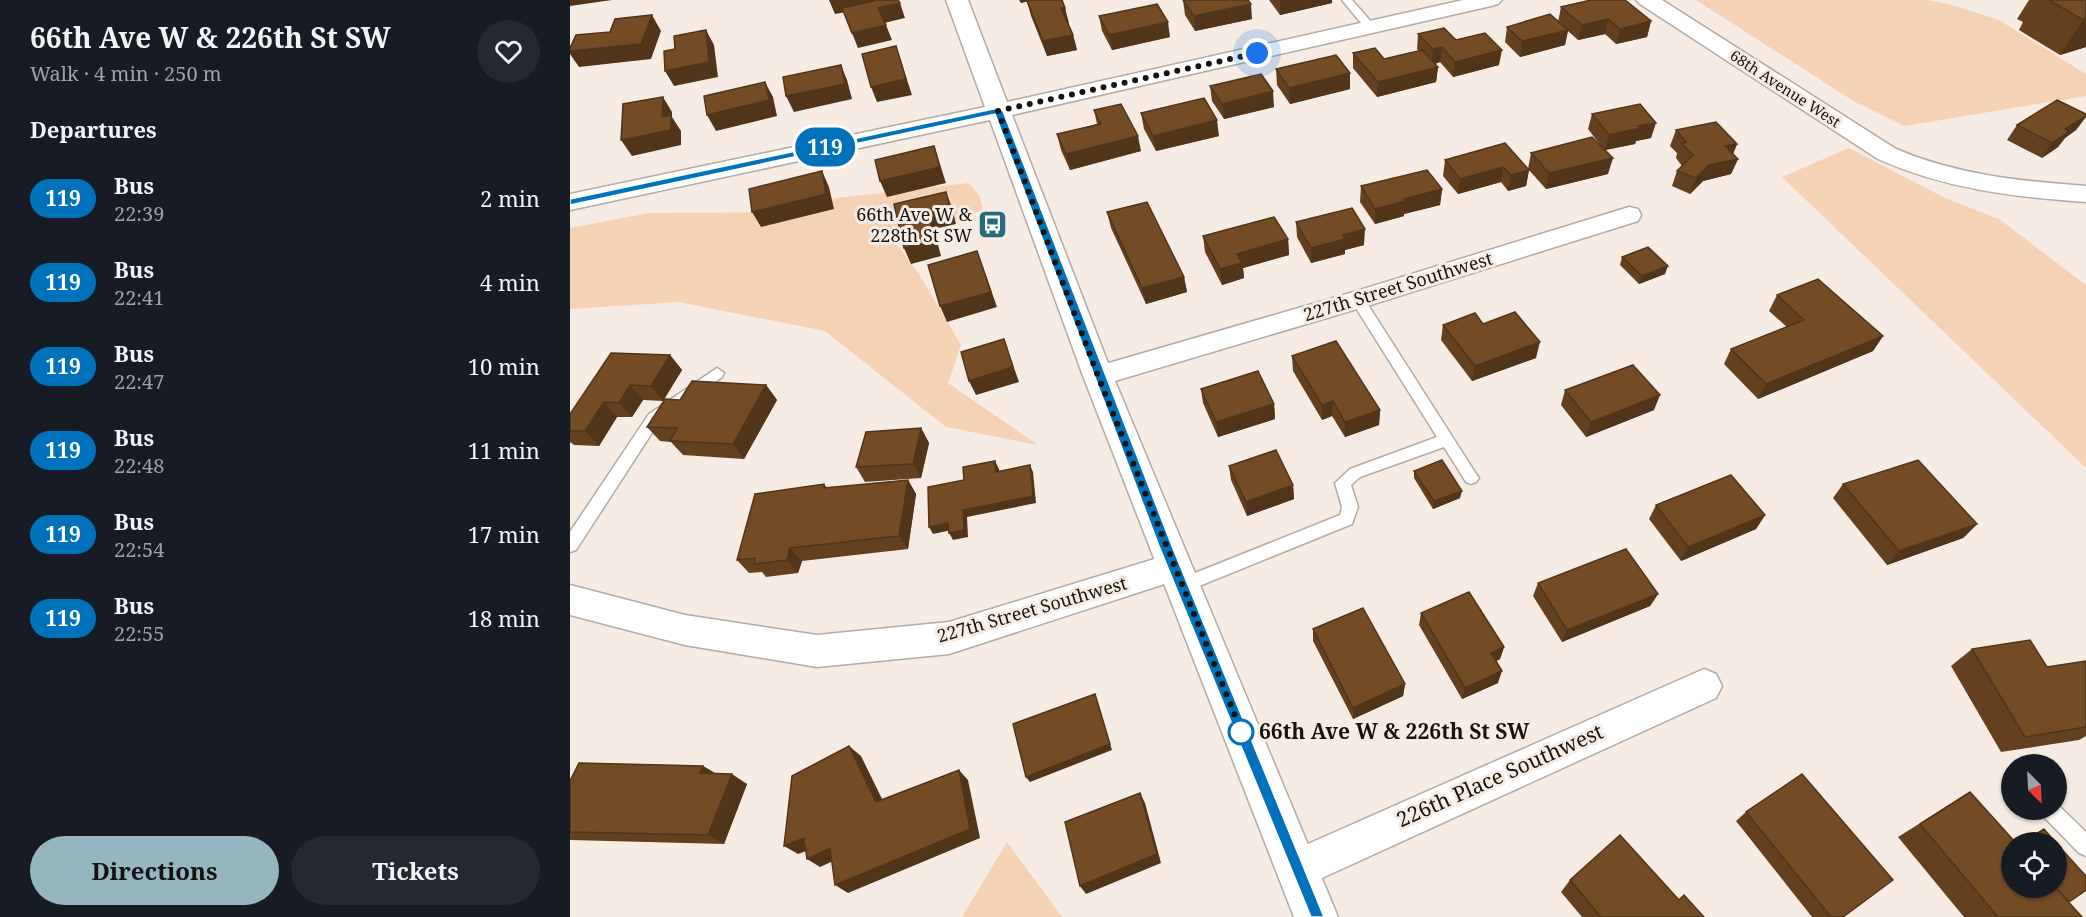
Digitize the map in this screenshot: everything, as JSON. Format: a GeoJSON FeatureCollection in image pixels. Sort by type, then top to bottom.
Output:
{"type":"FeatureCollection","features":[{"type":"Feature","properties":{"kind":"street"},"geometry":{"type":"LineString","coordinates":[[957,0],[1098,376],[1316,917]]}},
{"type":"Feature","properties":{"kind":"street"},"geometry":{"type":"LineString","coordinates":[[570,202],[998,111],[1491,0]]}},
{"type":"Feature","properties":{"kind":"street","name":"68th Avenue West"},"geometry":{"type":"LineString","coordinates":[[1647,0],[1887,154],[1928,171],[2011,188],[2086,194]]}},
{"type":"Feature","properties":{"kind":"street","name":"227th Street Southwest"},"geometry":{"type":"LineString","coordinates":[[1098,376],[1359,300],[1629,215]]}},
{"type":"Feature","properties":{"kind":"street","name":"227th Street Southwest"},"geometry":{"type":"LineString","coordinates":[[570,600],[685,630],[817,651],[949,638],[1177,576]]}},
{"type":"Feature","properties":{"kind":"street","name":"226th Place Southwest"},"geometry":{"type":"LineString","coordinates":[[1297,869],[1704,686]]}},
{"type":"Feature","properties":{"kind":"lane"},"geometry":{"type":"LineString","coordinates":[[1347,0],[1370,27]]}},
{"type":"Feature","properties":{"kind":"lane"},"geometry":{"type":"LineString","coordinates":[[1359,300],[1471,478]]}},
{"type":"Feature","properties":{"kind":"lane"},"geometry":{"type":"LineString","coordinates":[[570,545],[654,418],[717,373]]}},
{"type":"Feature","properties":{"kind":"lane"},"geometry":{"type":"LineString","coordinates":[[1177,576],[1346,519],[1350,507],[1343,483],[1355,473],[1447,440]]}},
{"type":"Feature","properties":{"kind":"lane"},"geometry":{"type":"LineString","coordinates":[[2060,820],[2086,846]]}},
{"type":"Feature","properties":{"kind":"shaded area"},"geometry":{"type":"Polygon","coordinates":[[[1696,0],[1927,0],[1952,5],[1999,20],[2086,74],[2086,96],[1905,126],[1855,102],[1696,0]]]}},
{"type":"Feature","properties":{"kind":"shaded area"},"geometry":{"type":"Polygon","coordinates":[[[1849,148],[1945,198],[1999,219],[2086,285],[2086,468],[1782,177],[1849,148]]]}},
{"type":"Feature","properties":{"kind":"shaded area"},"geometry":{"type":"Polygon","coordinates":[[[969,183],[980,197],[983,210],[896,243],[919,274],[961,345],[948,383],[1038,445],[946,427],[825,331],[679,302],[570,309],[570,228],[649,213],[795,212],[837,198],[969,183]]]}},
{"type":"Feature","properties":{"kind":"shaded area"},"geometry":{"type":"Polygon","coordinates":[[[1007,842],[1062,917],[962,917],[1007,842]]]}},
{"type":"Feature","properties":{"kind":"building"},"geometry":{"type":"Polygon","coordinates":[[[872,0],[898,0],[900,3],[878,8],[886,25],[852,33],[842,8],[872,0]]]}},
{"type":"Feature","properties":{"kind":"building"},"geometry":{"type":"Polygon","coordinates":[[[1062,0],[1065,8],[1061,8],[1073,35],[1043,41],[1027,1],[1062,0]]]}},
{"type":"Feature","properties":{"kind":"building"},"geometry":{"type":"Polygon","coordinates":[[[1183,0],[1248,0],[1251,4],[1194,16],[1183,0]]]}},
{"type":"Feature","properties":{"kind":"building"},"geometry":{"type":"Polygon","coordinates":[[[1591,0],[1625,0],[1651,21],[1620,29],[1608,19],[1582,25],[1561,7],[1591,0]]]}},
{"type":"Feature","properties":{"kind":"building"},"geometry":{"type":"Polygon","coordinates":[[[2049,0],[2086,0],[2086,19],[2083,20],[2049,0]]]}},
{"type":"Feature","properties":{"kind":"building"},"geometry":{"type":"Polygon","coordinates":[[[1157,4],[1168,22],[1109,35],[1099,16],[1157,4]]]}},
{"type":"Feature","properties":{"kind":"building"},"geometry":{"type":"Polygon","coordinates":[[[1550,14],[1568,30],[1522,41],[1507,27],[1550,14]]]}},
{"type":"Feature","properties":{"kind":"building"},"geometry":{"type":"Polygon","coordinates":[[[652,15],[641,44],[570,51],[576,35],[610,32],[615,19],[652,15]]]}},
{"type":"Feature","properties":{"kind":"building"},"geometry":{"type":"Polygon","coordinates":[[[1444,28],[1456,40],[1485,33],[1502,50],[1455,62],[1442,47],[1433,49],[1418,34],[1444,28]]]}},
{"type":"Feature","properties":{"kind":"building"},"geometry":{"type":"Polygon","coordinates":[[[706,30],[709,62],[665,71],[664,51],[675,49],[674,36],[706,30]]]}},
{"type":"Feature","properties":{"kind":"building"},"geometry":{"type":"Polygon","coordinates":[[[896,46],[906,79],[871,87],[862,54],[896,46]]]}},
{"type":"Feature","properties":{"kind":"building"},"geometry":{"type":"Polygon","coordinates":[[[1375,48],[1384,59],[1422,50],[1438,67],[1378,82],[1353,53],[1375,48]]]}},
{"type":"Feature","properties":{"kind":"building"},"geometry":{"type":"Polygon","coordinates":[[[1336,55],[1350,73],[1289,88],[1276,69],[1336,55]]]}},
{"type":"Feature","properties":{"kind":"building"},"geometry":{"type":"Polygon","coordinates":[[[841,65],[845,84],[786,96],[783,77],[841,65]]]}},
{"type":"Feature","properties":{"kind":"building"},"geometry":{"type":"Polygon","coordinates":[[[1261,74],[1273,91],[1222,104],[1210,86],[1261,74]]]}},
{"type":"Feature","properties":{"kind":"building"},"geometry":{"type":"Polygon","coordinates":[[[765,82],[769,100],[707,115],[704,96],[765,82]]]}},
{"type":"Feature","properties":{"kind":"building"},"geometry":{"type":"Polygon","coordinates":[[[663,97],[662,117],[671,115],[671,130],[621,140],[623,104],[663,97]]]}},
{"type":"Feature","properties":{"kind":"building"},"geometry":{"type":"Polygon","coordinates":[[[1204,98],[1217,120],[1153,136],[1141,113],[1204,98]]]}},
{"type":"Feature","properties":{"kind":"building"},"geometry":{"type":"Polygon","coordinates":[[[2057,100],[2086,116],[2065,129],[2069,132],[2052,143],[2017,125],[2057,100]]]}},
{"type":"Feature","properties":{"kind":"building"},"geometry":{"type":"Polygon","coordinates":[[[1121,104],[1138,136],[1066,154],[1057,134],[1101,124],[1094,110],[1121,104]]]}},
{"type":"Feature","properties":{"kind":"building"},"geometry":{"type":"Polygon","coordinates":[[[1640,104],[1656,123],[1609,135],[1592,114],[1640,104]]]}},
{"type":"Feature","properties":{"kind":"building"},"geometry":{"type":"Polygon","coordinates":[[[1716,122],[1737,144],[1725,146],[1738,159],[1709,165],[1696,178],[1677,171],[1693,155],[1681,143],[1686,142],[1676,130],[1716,122]]]}},
{"type":"Feature","properties":{"kind":"building"},"geometry":{"type":"Polygon","coordinates":[[[1592,137],[1613,158],[1549,173],[1531,153],[1592,137]]]}},
{"type":"Feature","properties":{"kind":"building"},"geometry":{"type":"Polygon","coordinates":[[[1505,143],[1529,170],[1511,175],[1503,167],[1460,179],[1445,160],[1505,143]]]}},
{"type":"Feature","properties":{"kind":"building"},"geometry":{"type":"Polygon","coordinates":[[[934,146],[940,167],[880,181],[875,160],[934,146]]]}},
{"type":"Feature","properties":{"kind":"building"},"geometry":{"type":"Polygon","coordinates":[[[1427,170],[1442,189],[1375,209],[1361,186],[1427,170]]]}},
{"type":"Feature","properties":{"kind":"building"},"geometry":{"type":"Polygon","coordinates":[[[822,171],[826,194],[752,212],[749,189],[822,171]]]}},
{"type":"Feature","properties":{"kind":"building"},"geometry":{"type":"Polygon","coordinates":[[[946,192],[950,208],[928,213],[935,241],[904,248],[894,204],[946,192]]]}},
{"type":"Feature","properties":{"kind":"building"},"geometry":{"type":"Polygon","coordinates":[[[1147,202],[1184,277],[1142,288],[1107,212],[1147,202]]]}},
{"type":"Feature","properties":{"kind":"building"},"geometry":{"type":"Polygon","coordinates":[[[1352,208],[1365,229],[1343,235],[1345,239],[1311,248],[1296,222],[1352,208]]]}},
{"type":"Feature","properties":{"kind":"building"},"geometry":{"type":"Polygon","coordinates":[[[1274,217],[1288,239],[1237,254],[1242,263],[1220,269],[1203,236],[1274,217]]]}},
{"type":"Feature","properties":{"kind":"building"},"geometry":{"type":"Polygon","coordinates":[[[1648,247],[1668,266],[1642,276],[1622,257],[1648,247]]]}},
{"type":"Feature","properties":{"kind":"building"},"geometry":{"type":"Polygon","coordinates":[[[977,251],[991,292],[940,306],[928,265],[977,251]]]}},
{"type":"Feature","properties":{"kind":"building"},"geometry":{"type":"Polygon","coordinates":[[[1818,279],[1883,336],[1766,384],[1731,349],[1804,320],[1777,295],[1818,279]]]}},
{"type":"Feature","properties":{"kind":"building"},"geometry":{"type":"Polygon","coordinates":[[[1515,312],[1540,342],[1475,366],[1443,325],[1475,313],[1483,324],[1515,312]]]}},
{"type":"Feature","properties":{"kind":"building"},"geometry":{"type":"Polygon","coordinates":[[[1004,339],[1013,367],[969,381],[961,352],[1004,339]]]}},
{"type":"Feature","properties":{"kind":"building"},"geometry":{"type":"Polygon","coordinates":[[[1336,341],[1380,410],[1345,422],[1333,401],[1322,405],[1292,356],[1336,341]]]}},
{"type":"Feature","properties":{"kind":"building"},"geometry":{"type":"Polygon","coordinates":[[[611,353],[670,355],[651,386],[630,385],[619,403],[604,402],[585,431],[570,431],[570,414],[611,353]]]}},
{"type":"Feature","properties":{"kind":"building"},"geometry":{"type":"Polygon","coordinates":[[[1633,365],[1660,395],[1591,422],[1565,390],[1633,365]]]}},
{"type":"Feature","properties":{"kind":"building"},"geometry":{"type":"Polygon","coordinates":[[[1258,371],[1274,404],[1216,422],[1201,389],[1258,371]]]}},
{"type":"Feature","properties":{"kind":"building"},"geometry":{"type":"Polygon","coordinates":[[[692,381],[766,385],[733,444],[670,441],[677,428],[647,427],[665,399],[680,400],[692,381]]]}},
{"type":"Feature","properties":{"kind":"building"},"geometry":{"type":"Polygon","coordinates":[[[921,428],[913,464],[856,467],[866,432],[921,428]]]}},
{"type":"Feature","properties":{"kind":"building"},"geometry":{"type":"Polygon","coordinates":[[[1276,450],[1293,485],[1246,502],[1229,466],[1276,450]]]}},
{"type":"Feature","properties":{"kind":"building"},"geometry":{"type":"Polygon","coordinates":[[[1442,460],[1462,491],[1434,501],[1414,471],[1442,460]]]}},
{"type":"Feature","properties":{"kind":"building"},"geometry":{"type":"Polygon","coordinates":[[[1918,460],[1977,524],[1899,551],[1843,484],[1918,460]]]}},
{"type":"Feature","properties":{"kind":"building"},"geometry":{"type":"Polygon","coordinates":[[[995,461],[996,472],[1030,465],[1033,496],[963,510],[964,530],[949,533],[948,523],[929,527],[928,487],[964,480],[963,467],[995,461]]]}},
{"type":"Feature","properties":{"kind":"building"},"geometry":{"type":"Polygon","coordinates":[[[1731,475],[1765,515],[1688,547],[1656,505],[1731,475]]]}},
{"type":"Feature","properties":{"kind":"building"},"geometry":{"type":"Polygon","coordinates":[[[908,480],[899,536],[790,548],[787,560],[754,564],[755,558],[737,560],[755,494],[824,484],[824,488],[908,480]]]}},
{"type":"Feature","properties":{"kind":"building"},"geometry":{"type":"Polygon","coordinates":[[[1626,549],[1658,594],[1567,630],[1538,583],[1626,549]]]}},
{"type":"Feature","properties":{"kind":"building"},"geometry":{"type":"Polygon","coordinates":[[[1469,592],[1504,647],[1491,653],[1502,671],[1465,688],[1421,613],[1469,592]]]}},
{"type":"Feature","properties":{"kind":"building"},"geometry":{"type":"Polygon","coordinates":[[[1363,608],[1405,684],[1353,708],[1313,629],[1363,608]]]}},
{"type":"Feature","properties":{"kind":"building"},"geometry":{"type":"Polygon","coordinates":[[[2030,640],[2047,667],[2086,661],[2086,727],[2025,737],[1972,649],[2030,640]]]}},
{"type":"Feature","properties":{"kind":"building"},"geometry":{"type":"Polygon","coordinates":[[[1095,694],[1110,744],[1026,777],[1013,724],[1095,694]]]}},
{"type":"Feature","properties":{"kind":"building"},"geometry":{"type":"Polygon","coordinates":[[[849,746],[876,802],[959,770],[970,829],[835,885],[830,848],[807,859],[804,838],[784,846],[792,776],[849,746]]]}},
{"type":"Feature","properties":{"kind":"building"},"geometry":{"type":"Polygon","coordinates":[[[579,763],[703,766],[700,773],[732,774],[708,835],[570,832],[570,781],[579,763]]]}},
{"type":"Feature","properties":{"kind":"building"},"geometry":{"type":"Polygon","coordinates":[[[1802,774],[1893,880],[1843,917],[1831,917],[1746,812],[1802,774]]]}},
{"type":"Feature","properties":{"kind":"building"},"geometry":{"type":"Polygon","coordinates":[[[1970,792],[2006,832],[2001,832],[2001,898],[2065,898],[2082,917],[1998,917],[1920,824],[1970,792]]]}},
{"type":"Feature","properties":{"kind":"building"},"geometry":{"type":"Polygon","coordinates":[[[1140,793],[1157,854],[1080,886],[1065,822],[1140,793]]]}},
{"type":"Feature","properties":{"kind":"building"},"geometry":{"type":"Polygon","coordinates":[[[1620,835],[1679,900],[1684,895],[1704,917],[1601,917],[1570,880],[1620,835]]]}},
{"type":"Feature","properties":{"kind":"building"},"geometry":{"type":"Polygon","coordinates":[[[2067,855],[2086,876],[2086,890],[2069,902],[2065,898],[2067,855]]]}},
{"type":"Feature","properties":{"kind":"bus line","name":"119"},"geometry":{"type":"LineString","coordinates":[[570,202],[998,111],[1165,546],[1316,917]]}},
{"type":"Feature","properties":{"kind":"place","name":"66th Ave W & 228th St SW"},"geometry":{"type":"Point","coordinates":[993,225]}},
{"type":"Feature","properties":{"kind":"place","name":"66th Ave W & 226th St SW"},"geometry":{"type":"Point","coordinates":[1241,732]}},
{"type":"Feature","properties":{"kind":"route"},"geometry":{"type":"LineString","coordinates":[[1241,732],[1244,738],[1098,376],[998,111],[1257,53]]}}]}
